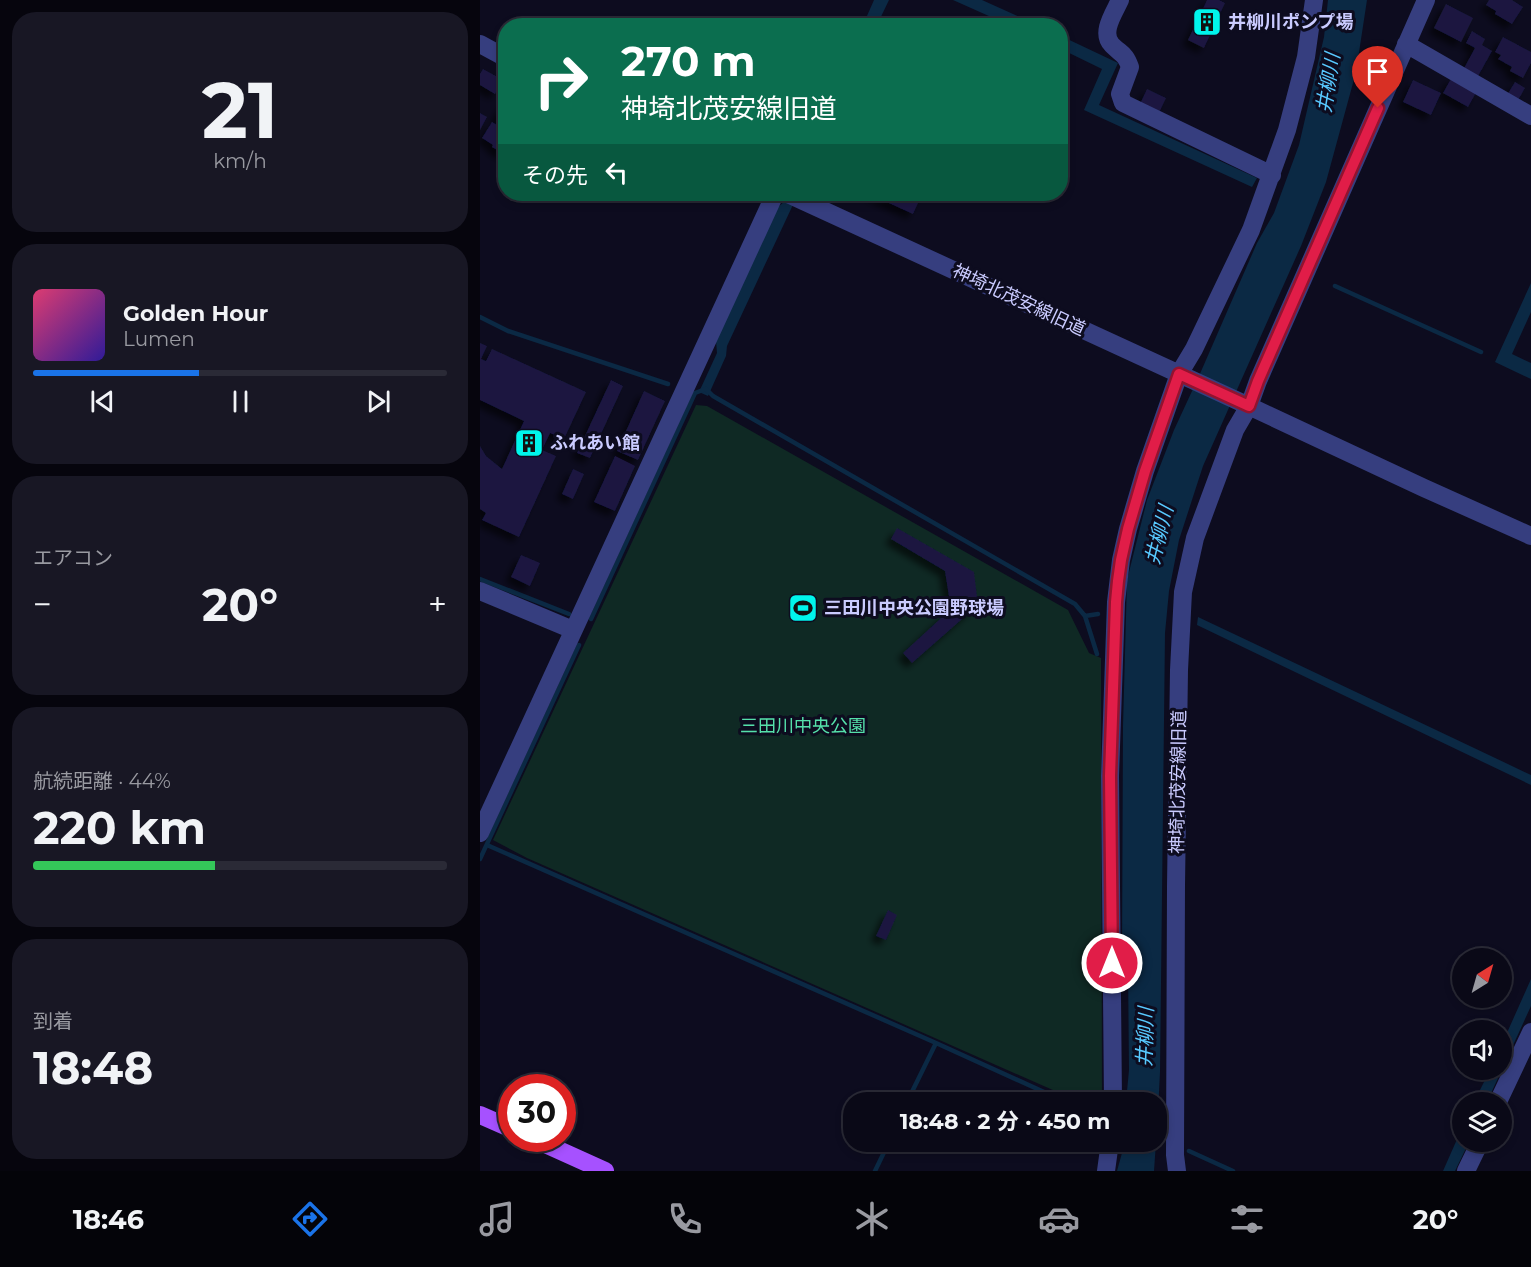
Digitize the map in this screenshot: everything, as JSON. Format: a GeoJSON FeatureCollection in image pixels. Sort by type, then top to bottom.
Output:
{"type":"FeatureCollection","features":[{"type":"Feature","properties":{"kind":"main road"},"geometry":{"type":"LineString","coordinates":[[480,1115],[498,1123]]}},
{"type":"Feature","properties":{"kind":"main road"},"geometry":{"type":"LineString","coordinates":[[563,1152],[605,1171]]}},
{"type":"Feature","properties":{"kind":"street"},"geometry":{"type":"LineString","coordinates":[[1120,0],[1107,30],[1110,43],[1127,56],[1130,67],[1120,94],[1123,103],[1272,175]]}},
{"type":"Feature","properties":{"kind":"street"},"geometry":{"type":"LineString","coordinates":[[1113,1092],[1110,776],[1116,602],[1121,560],[1145,471],[1194,350],[1251,230],[1272,175],[1287,130],[1306,57],[1314,0]]}},
{"type":"Feature","properties":{"kind":"street","name":"神埼北茂安線旧道"},"geometry":{"type":"LineString","coordinates":[[1177,1171],[1174,1155],[1176,886],[1179,670],[1183,592],[1195,538],[1244,404],[1258,381],[1426,0]]}},
{"type":"Feature","properties":{"kind":"street"},"geometry":{"type":"LineString","coordinates":[[480,44],[498,54]]}},
{"type":"Feature","properties":{"kind":"street"},"geometry":{"type":"LineString","coordinates":[[1406,44],[1531,116]]}},
{"type":"Feature","properties":{"kind":"street"},"geometry":{"type":"LineString","coordinates":[[480,833],[772,201]]}},
{"type":"Feature","properties":{"kind":"street","name":"神埼北茂安線旧道"},"geometry":{"type":"LineString","coordinates":[[804,201],[1244,404]]}},
{"type":"Feature","properties":{"kind":"street"},"geometry":{"type":"LineString","coordinates":[[1244,404],[1531,536]]}},
{"type":"Feature","properties":{"kind":"street"},"geometry":{"type":"LineString","coordinates":[[480,591],[573,630]]}},
{"type":"Feature","properties":{"kind":"street"},"geometry":{"type":"LineString","coordinates":[[1503,1092],[1529,1042]]}},
{"type":"Feature","properties":{"kind":"street"},"geometry":{"type":"LineString","coordinates":[[1106,1171],[1109,1152]]}},
{"type":"Feature","properties":{"kind":"street"},"geometry":{"type":"LineString","coordinates":[[1466,1171],[1475,1152]]}},
{"type":"Feature","properties":{"kind":"green space","name":"三田川中央公園"},"geometry":{"type":"Polygon","coordinates":[[[696,405],[707,406],[1068,610],[1089,653],[1101,658],[1102,1092],[1057,1092],[527,858],[493,840],[696,405]]]}},
{"type":"Feature","properties":{"kind":"water"},"geometry":{"type":"Polygon","coordinates":[[[874,0],[889,0],[880,18],[866,18],[874,0]]]}},
{"type":"Feature","properties":{"kind":"water"},"geometry":{"type":"Polygon","coordinates":[[[953,0],[982,0],[1022,18],[993,18],[953,0]]]}},
{"type":"Feature","properties":{"kind":"water","name":"井柳川"},"geometry":{"type":"Polygon","coordinates":[[[1328,0],[1367,0],[1356,72],[1326,182],[1301,246],[1203,466],[1179,540],[1169,591],[1165,633],[1159,1092],[1127,1092],[1129,1070],[1128,964],[1122,955],[1123,726],[1127,580],[1147,500],[1174,430],[1257,243],[1274,213],[1299,145],[1324,37],[1328,0]]]}},
{"type":"Feature","properties":{"kind":"water"},"geometry":{"type":"Polygon","coordinates":[[[1068,39],[1118,63],[1099,105],[1257,178],[1252,187],[1084,110],[1102,69],[1068,52],[1068,39]]]}},
{"type":"Feature","properties":{"kind":"water"},"geometry":{"type":"Polygon","coordinates":[[[785,201],[795,201],[727,346],[726,356],[708,396],[699,392],[717,353],[716,341],[778,207],[785,201]]]}},
{"type":"Feature","properties":{"kind":"water"},"geometry":{"type":"Polygon","coordinates":[[[1531,283],[1531,312],[1512,354],[1531,363],[1531,379],[1495,362],[1531,283]]]}},
{"type":"Feature","properties":{"kind":"water"},"geometry":{"type":"Polygon","coordinates":[[[1198,617],[1531,775],[1531,785],[1197,625],[1198,617]]]}},
{"type":"Feature","properties":{"kind":"water"},"geometry":{"type":"Polygon","coordinates":[[[1531,979],[1531,1006],[1512,1047],[1512,1022],[1531,979]]]}},
{"type":"Feature","properties":{"kind":"water"},"geometry":{"type":"Polygon","coordinates":[[[1485,1080],[1497,1080],[1492,1092],[1479,1092],[1485,1080]]]}},
{"type":"Feature","properties":{"kind":"water"},"geometry":{"type":"Polygon","coordinates":[[[1452,1151],[1464,1152],[1455,1171],[1443,1171],[1452,1151]]]}},
{"type":"Feature","properties":{"kind":"water"},"geometry":{"type":"Polygon","coordinates":[[[1155,1152],[1154,1171],[1117,1171],[1122,1153],[1155,1152]]]}},
{"type":"Feature","properties":{"kind":"building","name":"井柳川ポンプ場"},"geometry":{"type":"Polygon","coordinates":[[[1207,0],[1219,0],[1225,3],[1204,48],[1188,40],[1207,0]]]}},
{"type":"Feature","properties":{"kind":"building"},"geometry":{"type":"Polygon","coordinates":[[[1489,0],[1512,0],[1523,7],[1512,24],[1495,14],[1496,11],[1486,5],[1489,0]]]}},
{"type":"Feature","properties":{"kind":"building"},"geometry":{"type":"Polygon","coordinates":[[[1446,4],[1473,18],[1461,42],[1434,28],[1446,4]]]}},
{"type":"Feature","properties":{"kind":"building"},"geometry":{"type":"Polygon","coordinates":[[[1472,31],[1485,39],[1482,45],[1492,51],[1477,78],[1463,70],[1475,48],[1466,43],[1472,31]]]}},
{"type":"Feature","properties":{"kind":"building"},"geometry":{"type":"Polygon","coordinates":[[[1503,37],[1531,52],[1531,63],[1523,78],[1510,71],[1512,67],[1498,59],[1501,55],[1495,52],[1503,37]]]}},
{"type":"Feature","properties":{"kind":"building"},"geometry":{"type":"Polygon","coordinates":[[[483,69],[498,77],[498,89],[495,94],[480,85],[480,74],[483,69]]]}},
{"type":"Feature","properties":{"kind":"building"},"geometry":{"type":"Polygon","coordinates":[[[1452,77],[1477,91],[1468,107],[1443,93],[1452,77]]]}},
{"type":"Feature","properties":{"kind":"building"},"geometry":{"type":"Polygon","coordinates":[[[1413,80],[1441,93],[1431,115],[1403,102],[1413,80]]]}},
{"type":"Feature","properties":{"kind":"building"},"geometry":{"type":"Polygon","coordinates":[[[1515,82],[1525,88],[1517,102],[1507,95],[1515,82]]]}},
{"type":"Feature","properties":{"kind":"building"},"geometry":{"type":"Polygon","coordinates":[[[1147,89],[1166,98],[1158,115],[1139,106],[1147,89]]]}},
{"type":"Feature","properties":{"kind":"building"},"geometry":{"type":"Polygon","coordinates":[[[480,113],[487,117],[480,130],[480,113]]]}},
{"type":"Feature","properties":{"kind":"building"},"geometry":{"type":"Polygon","coordinates":[[[492,122],[498,125],[498,150],[482,138],[492,122]]]}},
{"type":"Feature","properties":{"kind":"building"},"geometry":{"type":"Polygon","coordinates":[[[884,201],[919,201],[913,214],[884,201]]]}},
{"type":"Feature","properties":{"kind":"building","name":"ふれあい館"},"geometry":{"type":"Polygon","coordinates":[[[480,343],[487,346],[481,359],[486,361],[492,349],[586,392],[564,439],[550,433],[542,450],[556,456],[519,537],[482,520],[486,513],[480,509],[480,446],[486,456],[502,469],[524,421],[480,400],[480,343]]]}},
{"type":"Feature","properties":{"kind":"building"},"geometry":{"type":"Polygon","coordinates":[[[611,380],[623,386],[590,458],[577,453],[611,380]]]}},
{"type":"Feature","properties":{"kind":"building"},"geometry":{"type":"Polygon","coordinates":[[[644,391],[665,401],[638,460],[617,451],[644,391]]]}},
{"type":"Feature","properties":{"kind":"building"},"geometry":{"type":"Polygon","coordinates":[[[615,456],[635,466],[615,511],[594,502],[615,456]]]}},
{"type":"Feature","properties":{"kind":"building"},"geometry":{"type":"Polygon","coordinates":[[[573,469],[584,474],[573,499],[562,494],[573,469]]]}},
{"type":"Feature","properties":{"kind":"building"},"geometry":{"type":"Polygon","coordinates":[[[897,528],[974,572],[978,605],[912,663],[903,653],[951,609],[945,571],[891,539],[897,528]]]}},
{"type":"Feature","properties":{"kind":"building"},"geometry":{"type":"Polygon","coordinates":[[[521,555],[540,563],[530,586],[511,577],[521,555]]]}},
{"type":"Feature","properties":{"kind":"building"},"geometry":{"type":"Polygon","coordinates":[[[888,910],[897,915],[886,940],[876,936],[888,910]]]}},
{"type":"Feature","properties":{"kind":"waterway"},"geometry":{"type":"LineString","coordinates":[[1335,286],[1481,352]]}},
{"type":"Feature","properties":{"kind":"waterway"},"geometry":{"type":"LineString","coordinates":[[480,317],[508,331],[668,384]]}},
{"type":"Feature","properties":{"kind":"waterway"},"geometry":{"type":"LineString","coordinates":[[706,389],[713,396],[1075,604],[1085,616],[1098,614]]}},
{"type":"Feature","properties":{"kind":"waterway"},"geometry":{"type":"LineString","coordinates":[[591,619],[695,393],[703,390]]}},
{"type":"Feature","properties":{"kind":"waterway"},"geometry":{"type":"LineString","coordinates":[[480,579],[569,614]]}},
{"type":"Feature","properties":{"kind":"waterway"},"geometry":{"type":"LineString","coordinates":[[1085,616],[1097,654]]}},
{"type":"Feature","properties":{"kind":"waterway"},"geometry":{"type":"LineString","coordinates":[[480,859],[579,645]]}},
{"type":"Feature","properties":{"kind":"waterway"},"geometry":{"type":"LineString","coordinates":[[487,845],[1044,1092]]}},
{"type":"Feature","properties":{"kind":"waterway"},"geometry":{"type":"LineString","coordinates":[[912,1092],[936,1043]]}},
{"type":"Feature","properties":{"kind":"waterway"},"geometry":{"type":"LineString","coordinates":[[1189,1151],[1233,1171]]}},
{"type":"Feature","properties":{"kind":"waterway"},"geometry":{"type":"LineString","coordinates":[[875,1171],[884,1152]]}},
{"type":"Feature","properties":{"kind":"place","name":"井柳川ポンプ場"},"geometry":{"type":"Point","coordinates":[1207,22]}},
{"type":"Feature","properties":{"kind":"place","name":"ふれあい館"},"geometry":{"type":"Point","coordinates":[529,443]}},
{"type":"Feature","properties":{"kind":"place","name":"三田川中央公園野球場"},"geometry":{"type":"Point","coordinates":[803,608]}},
{"type":"Feature","properties":{"kind":"route"},"geometry":{"type":"LineString","coordinates":[[1112,963],[1110,776],[1116,602],[1121,560],[1145,471],[1179,374],[1249,406],[1378,108]]}}]}
